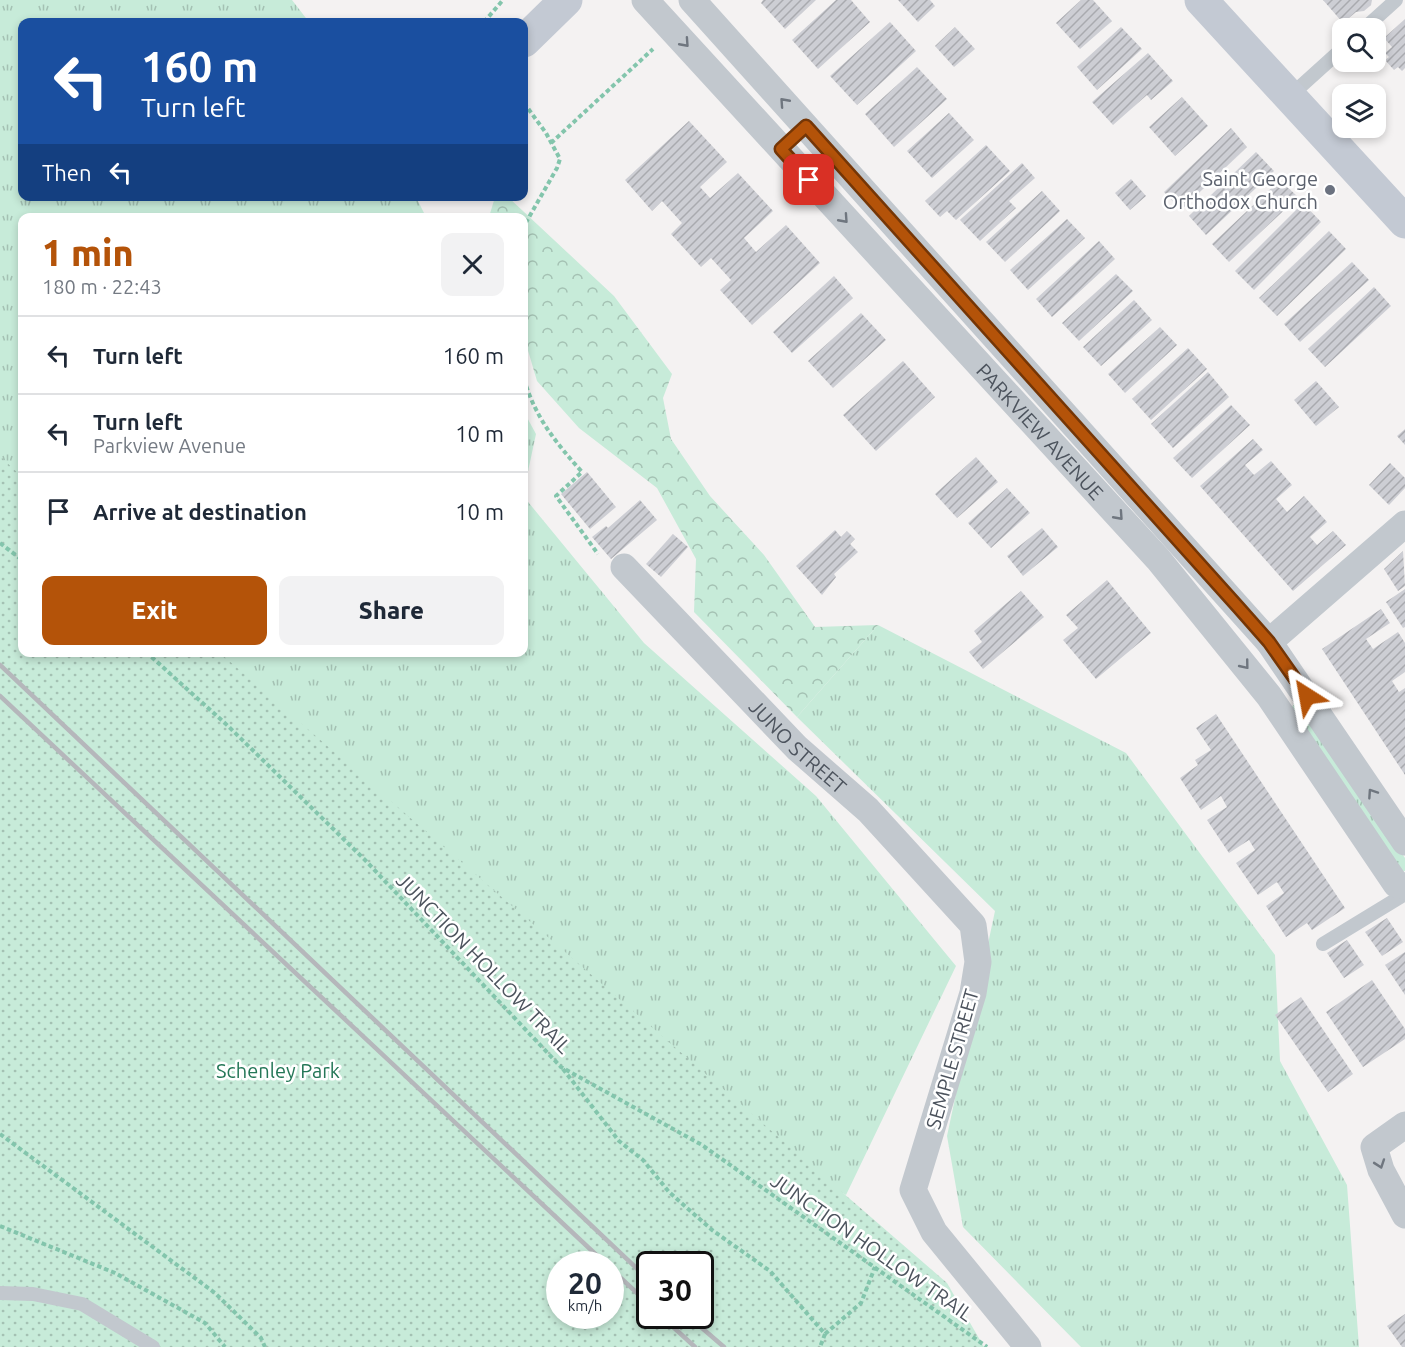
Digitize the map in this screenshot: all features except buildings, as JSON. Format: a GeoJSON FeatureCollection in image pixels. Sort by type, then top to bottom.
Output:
{"type":"FeatureCollection","features":[{"type":"Feature","properties":{"kind":"street"},"geometry":{"type":"LineString","coordinates":[[528,37],[566,0]]}},
{"type":"Feature","properties":{"kind":"street","name":"PARKVIEW AVENUE"},"geometry":{"type":"LineString","coordinates":[[645,0],[794,138],[925,282],[1033,422],[1158,559],[1282,687],[1405,842]]}},
{"type":"Feature","properties":{"kind":"street","name":"PARKVIEW AVENUE"},"geometry":{"type":"LineString","coordinates":[[692,0],[794,138]]}},
{"type":"Feature","properties":{"kind":"street"},"geometry":{"type":"LineString","coordinates":[[1201,0],[1405,222]]}},
{"type":"Feature","properties":{"kind":"street","name":"PARKVIEW AVENUE"},"geometry":{"type":"LineString","coordinates":[[925,282],[1055,401],[1269,642],[1282,687],[1396,884],[1405,886]]}},
{"type":"Feature","properties":{"kind":"street"},"geometry":{"type":"LineString","coordinates":[[1269,642],[1405,524]]}},
{"type":"Feature","properties":{"kind":"street","name":"JUNO STREET"},"geometry":{"type":"LineString","coordinates":[[624,567],[797,748],[868,810],[973,925]]}},
{"type":"Feature","properties":{"kind":"street","name":"SEMPLE STREET"},"geometry":{"type":"LineString","coordinates":[[973,925],[978,962],[973,993],[913,1190],[934,1232],[1028,1347]]}},
{"type":"Feature","properties":{"kind":"street"},"geometry":{"type":"LineString","coordinates":[[1405,1125],[1374,1147],[1381,1170],[1405,1215]]}},
{"type":"Feature","properties":{"kind":"lane"},"geometry":{"type":"LineString","coordinates":[[1376,18],[1396,0]]}},
{"type":"Feature","properties":{"kind":"lane"},"geometry":{"type":"LineString","coordinates":[[1290,96],[1332,58]]}},
{"type":"Feature","properties":{"kind":"lane"},"geometry":{"type":"LineString","coordinates":[[1033,422],[1055,401]]}},
{"type":"Feature","properties":{"kind":"lane"},"geometry":{"type":"LineString","coordinates":[[1158,559],[1179,539]]}},
{"type":"Feature","properties":{"kind":"lane"},"geometry":{"type":"LineString","coordinates":[[1323,944],[1405,894]]}},
{"type":"Feature","properties":{"kind":"lane"},"geometry":{"type":"LineString","coordinates":[[0,1293],[33,1294],[82,1304],[153,1347]]}},
{"type":"Feature","properties":{"kind":"path"},"geometry":{"type":"LineString","coordinates":[[487,18],[503,0]]}},
{"type":"Feature","properties":{"kind":"path"},"geometry":{"type":"LineString","coordinates":[[551,143],[660,42]]}},
{"type":"Feature","properties":{"kind":"path"},"geometry":{"type":"LineString","coordinates":[[528,109],[560,159],[528,219]]}},
{"type":"Feature","properties":{"kind":"path"},"geometry":{"type":"LineString","coordinates":[[528,392],[532,406],[553,440],[582,472],[556,496],[603,561],[624,567]]}},
{"type":"Feature","properties":{"kind":"path"},"geometry":{"type":"LineString","coordinates":[[0,543],[18,557]]}},
{"type":"Feature","properties":{"kind":"path","name":"JUNCTION HOLLOW TRAIL"},"geometry":{"type":"LineString","coordinates":[[152,657],[228,726],[365,860],[561,1067],[702,1145],[988,1347]]}},
{"type":"Feature","properties":{"kind":"path"},"geometry":{"type":"LineString","coordinates":[[561,1067],[619,1141],[643,1160],[669,1192],[712,1230],[770,1271],[825,1334]]}},
{"type":"Feature","properties":{"kind":"path"},"geometry":{"type":"LineString","coordinates":[[0,1134],[215,1293],[261,1338],[265,1347]]}},
{"type":"Feature","properties":{"kind":"path"},"geometry":{"type":"LineString","coordinates":[[0,1226],[115,1273],[205,1323],[225,1347]]}},
{"type":"Feature","properties":{"kind":"path"},"geometry":{"type":"LineString","coordinates":[[820,1347],[825,1334],[861,1303],[875,1267]]}},
{"type":"Feature","properties":{"kind":"green space"},"geometry":{"type":"Polygon","coordinates":[[[0,0],[292,0],[306,18],[18,18],[18,201],[418,201],[424,213],[18,213],[18,501],[0,489],[0,0]]]}},
{"type":"Feature","properties":{"kind":"green space"},"geometry":{"type":"Polygon","coordinates":[[[494,201],[512,201],[525,213],[490,213],[494,201]]]}},
{"type":"Feature","properties":{"kind":"green space"},"geometry":{"type":"Polygon","coordinates":[[[528,216],[614,296],[672,374],[663,398],[671,439],[710,496],[764,555],[815,627],[878,625],[797,717],[694,612],[696,559],[657,488],[579,428],[537,381],[528,351],[528,216]]]}},
{"type":"Feature","properties":{"kind":"green space"},"geometry":{"type":"Polygon","coordinates":[[[528,419],[536,434],[528,471],[528,419]]]}},
{"type":"Feature","properties":{"kind":"green space","name":"Schenley Park"},"geometry":{"type":"Polygon","coordinates":[[[0,456],[18,473],[18,657],[225,657],[947,1283],[984,1347],[0,1347],[0,456]]]}},
{"type":"Feature","properties":{"kind":"green space"},"geometry":{"type":"Polygon","coordinates":[[[528,502],[644,643],[816,796],[956,966],[846,1195],[666,1092],[215,657],[528,657],[528,502]]]}},
{"type":"Feature","properties":{"kind":"green space"},"geometry":{"type":"Polygon","coordinates":[[[878,625],[1126,753],[1275,955],[1280,1061],[1347,1185],[1359,1347],[1081,1347],[963,1227],[947,1136],[995,911],[797,717],[878,625]]]}},
{"type":"Feature","properties":{"kind":"green space"},"geometry":{"type":"Polygon","coordinates":[[[1294,704],[1300,704],[1304,708],[1405,858],[1405,871],[1402,872],[1292,707],[1294,704]]]}},
{"type":"Feature","properties":{"kind":"railway"},"geometry":{"type":"LineString","coordinates":[[0,665],[636,1268]]}},
{"type":"Feature","properties":{"kind":"railway"},"geometry":{"type":"LineString","coordinates":[[0,696],[592,1251]]}},
{"type":"Feature","properties":{"kind":"railway"},"geometry":{"type":"LineString","coordinates":[[624,1281],[636,1292]]}},
{"type":"Feature","properties":{"kind":"railway"},"geometry":{"type":"LineString","coordinates":[[675,1329],[695,1347]]}},
{"type":"Feature","properties":{"kind":"railway"},"geometry":{"type":"LineString","coordinates":[[703,1329],[724,1347]]}},
{"type":"Feature","properties":{"kind":"place","name":"Saint George Orthodox Church"},"geometry":{"type":"Point","coordinates":[1330,190]}},
{"type":"Feature","properties":{"kind":"route"},"geometry":{"type":"LineString","coordinates":[[809,180],[781,149],[806,126],[1179,539],[1269,642],[1307,696]]}}]}
